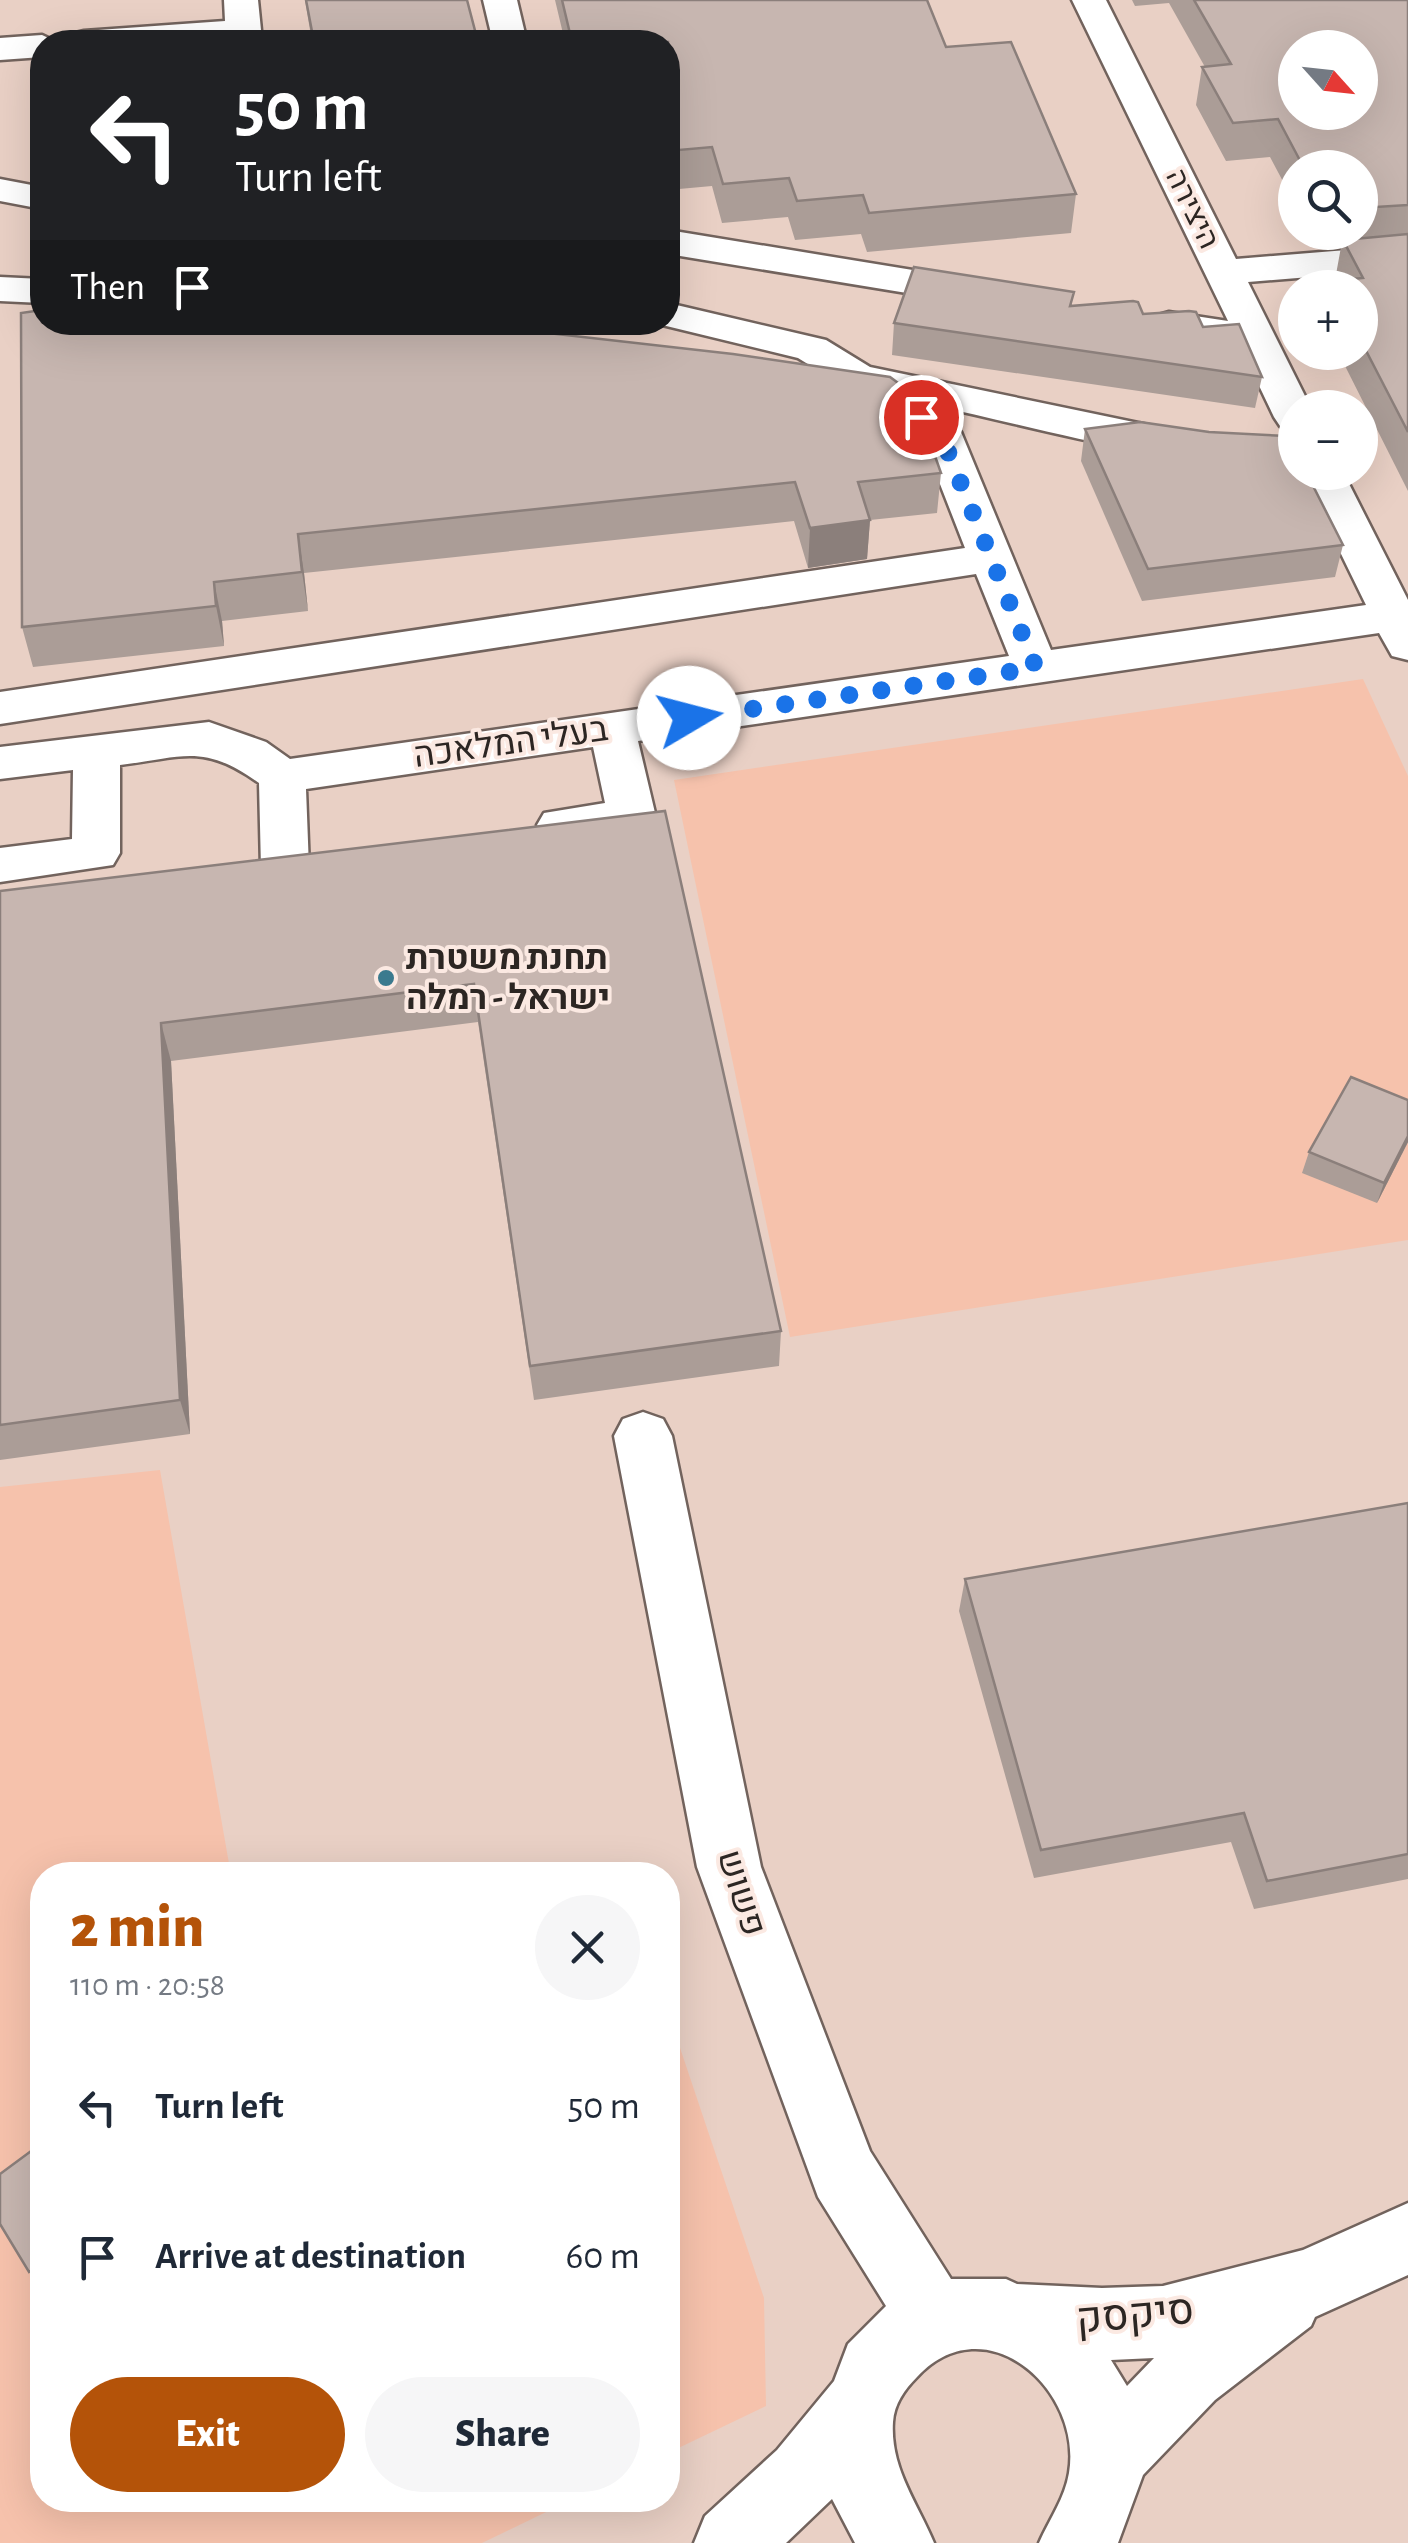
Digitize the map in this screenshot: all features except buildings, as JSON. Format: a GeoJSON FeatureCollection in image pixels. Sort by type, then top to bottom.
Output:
{"type":"FeatureCollection","features":[{"type":"Feature","properties":{"kind":"street"},"geometry":{"type":"LineString","coordinates":[[500,0],[507,30]]}},
{"type":"Feature","properties":{"kind":"street","name":"היצירה"},"geometry":{"type":"LineString","coordinates":[[1088,0],[1282,390]]}},
{"type":"Feature","properties":{"kind":"street"},"geometry":{"type":"LineString","coordinates":[[190,30],[243,24]]}},
{"type":"Feature","properties":{"kind":"street"},"geometry":{"type":"LineString","coordinates":[[0,49],[30,47]]}},
{"type":"Feature","properties":{"kind":"street"},"geometry":{"type":"LineString","coordinates":[[0,190],[30,196]]}},
{"type":"Feature","properties":{"kind":"street"},"geometry":{"type":"LineString","coordinates":[[680,244],[1021,300]]}},
{"type":"Feature","properties":{"kind":"street"},"geometry":{"type":"LineString","coordinates":[[1223,272],[1408,257]]}},
{"type":"Feature","properties":{"kind":"street"},"geometry":{"type":"LineString","coordinates":[[0,289],[30,290]]}},
{"type":"Feature","properties":{"kind":"street"},"geometry":{"type":"LineString","coordinates":[[680,319],[812,349],[856,378],[1172,442],[1246,454],[1278,451]]}},
{"type":"Feature","properties":{"kind":"street"},"geometry":{"type":"LineString","coordinates":[[1138,319],[1256,338]]}},
{"type":"Feature","properties":{"kind":"street"},"geometry":{"type":"LineString","coordinates":[[804,388],[901,402],[940,432],[1036,668]]}},
{"type":"Feature","properties":{"kind":"street"},"geometry":{"type":"LineString","coordinates":[[1332,490],[1396,605]]}},
{"type":"Feature","properties":{"kind":"street"},"geometry":{"type":"LineString","coordinates":[[0,708],[991,558]]}},
{"type":"Feature","properties":{"kind":"street","name":"בעלי המלאכה"},"geometry":{"type":"LineString","coordinates":[[282,776],[1036,668],[1396,605]]}},
{"type":"Feature","properties":{"kind":"street"},"geometry":{"type":"LineString","coordinates":[[518,830],[632,817],[612,729]]}},
{"type":"Feature","properties":{"kind":"street"},"geometry":{"type":"LineString","coordinates":[[0,762],[210,738],[248,753],[282,776],[284,868]]}},
{"type":"Feature","properties":{"kind":"street"},"geometry":{"type":"LineString","coordinates":[[0,864],[96,853],[97,751]]}},
{"type":"Feature","properties":{"kind":"street","name":"פשוש"},"geometry":{"type":"LineString","coordinates":[[643,1436],[728,1867],[843,2172],[934,2316]]}},
{"type":"Feature","properties":{"kind":"street","name":"סיקסק"},"geometry":{"type":"LineString","coordinates":[[934,2316],[976,2310],[1018,2319],[1102,2324],[1163,2322],[1309,2284],[1408,2238]]}},
{"type":"Feature","properties":{"kind":"street","name":"סיקסק"},"geometry":{"type":"LineString","coordinates":[[1102,2506],[1189,2374],[1309,2284]]}},
{"type":"Feature","properties":{"kind":"street"},"geometry":{"type":"LineString","coordinates":[[732,2543],[803,2476],[857,2408],[873,2368],[900,2336],[934,2316]]}},
{"type":"Feature","properties":{"kind":"street"},"geometry":{"type":"LineString","coordinates":[[1018,2319],[1055,2340],[1083,2373],[1102,2412],[1102,2506]]}},
{"type":"Feature","properties":{"kind":"street"},"geometry":{"type":"LineString","coordinates":[[857,2408],[854,2446],[860,2484],[878,2520],[896,2543]]}},
{"type":"Feature","properties":{"kind":"shaded area"},"geometry":{"type":"Polygon","coordinates":[[[0,0],[1408,0],[1408,2543],[0,2543],[0,0]]]}},
{"type":"Feature","properties":{"kind":"shaded area"},"geometry":{"type":"Polygon","coordinates":[[[1363,679],[1408,776],[1408,1240],[790,1337],[674,780],[1363,679]]]}},
{"type":"Feature","properties":{"kind":"shaded area"},"geometry":{"type":"Polygon","coordinates":[[[160,1470],[229,1862],[30,1862],[30,2512],[546,2512],[482,2543],[0,2543],[0,1487],[160,1470]]]}},
{"type":"Feature","properties":{"kind":"shaded area"},"geometry":{"type":"Polygon","coordinates":[[[680,2048],[764,2298],[766,2406],[680,2447],[680,2048]]]}},
{"type":"Feature","properties":{"kind":"place","name":"תחנת משטרת ישראל - רמלה"},"geometry":{"type":"Point","coordinates":[386,978]}},
{"type":"Feature","properties":{"kind":"route"},"geometry":{"type":"LineString","coordinates":[[689,718],[1036,668],[940,432],[921,417]]}}]}
